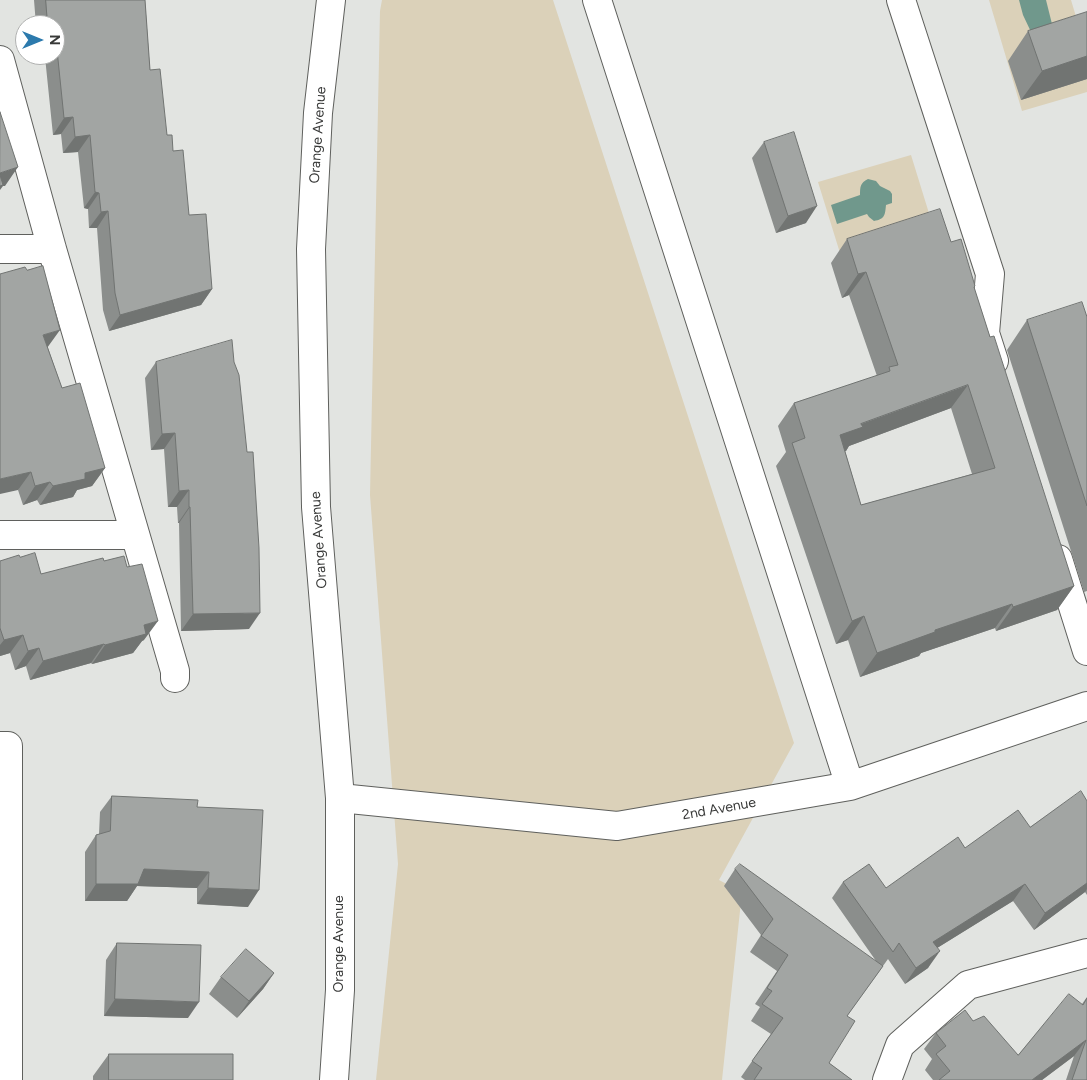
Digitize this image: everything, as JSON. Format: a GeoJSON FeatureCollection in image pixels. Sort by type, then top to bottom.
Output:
{"type":"FeatureCollection","features":[{"type":"Feature","properties":{"kind":"street","name":"Orange Avenue"},"geometry":{"type":"LineString","coordinates":[[331,0],[318,113],[311,249],[316,507],[340,798],[340,990],[334,1080]]}},
{"type":"Feature","properties":{"kind":"street"},"geometry":{"type":"LineString","coordinates":[[597,0],[850,786]]}},
{"type":"Feature","properties":{"kind":"street"},"geometry":{"type":"LineString","coordinates":[[902,0],[990,274],[985,333],[1000,380]]}},
{"type":"Feature","properties":{"kind":"street"},"geometry":{"type":"LineString","coordinates":[[0,60],[52,249],[175,670],[175,678]]}},
{"type":"Feature","properties":{"kind":"street"},"geometry":{"type":"LineString","coordinates":[[0,249],[52,249]]}},
{"type":"Feature","properties":{"kind":"street"},"geometry":{"type":"LineString","coordinates":[[0,535],[135,535]]}},
{"type":"Feature","properties":{"kind":"street"},"geometry":{"type":"LineString","coordinates":[[1052,540],[1087,650]]}},
{"type":"Feature","properties":{"kind":"street","name":"2nd Avenue"},"geometry":{"type":"LineString","coordinates":[[340,798],[617,826],[850,786],[1087,706]]}},
{"type":"Feature","properties":{"kind":"street"},"geometry":{"type":"LineString","coordinates":[[4,746],[8,1080]]}},
{"type":"Feature","properties":{"kind":"street"},"geometry":{"type":"LineString","coordinates":[[887,1080],[900,1045],[968,985],[1087,953]]}},
{"type":"Feature","properties":{"kind":"shaded area"},"geometry":{"type":"Polygon","coordinates":[[[382,0],[553,0],[794,743],[719,880],[742,892],[722,1080],[376,1080],[398,864],[370,495],[380,11],[382,0]]]}},
{"type":"Feature","properties":{"kind":"shaded area"},"geometry":{"type":"Polygon","coordinates":[[[989,0],[1071,0],[1087,53],[1087,92],[1022,111],[989,0]]]}},
{"type":"Feature","properties":{"kind":"shaded area"},"geometry":{"type":"Polygon","coordinates":[[[1019,0],[1046,0],[1054,32],[1032,34],[1023,15],[1019,0]]]}},
{"type":"Feature","properties":{"kind":"shaded area"},"geometry":{"type":"Polygon","coordinates":[[[911,155],[932,223],[840,253],[818,182],[911,155]]]}},
{"type":"Feature","properties":{"kind":"shaded area"},"geometry":{"type":"Polygon","coordinates":[[[868,179],[876,181],[892,194],[892,203],[886,205],[884,216],[874,221],[867,214],[837,224],[831,205],[860,195],[863,182],[868,179]]]}},
{"type":"Feature","properties":{"kind":"building"},"geometry":{"type":"Polygon","coordinates":[[[46,0],[145,0],[150,70],[160,69],[167,135],[172,135],[173,151],[183,150],[189,215],[206,214],[212,289],[120,315],[115,293],[108,211],[101,212],[99,193],[95,192],[90,135],[75,137],[73,117],[64,118],[59,65],[65,65],[65,15],[47,15],[46,0]]]}},
{"type":"Feature","properties":{"kind":"building"},"geometry":{"type":"Polygon","coordinates":[[[1087,12],[1087,56],[1042,71],[1028,31],[1087,12]]]}},
{"type":"Feature","properties":{"kind":"building"},"geometry":{"type":"Polygon","coordinates":[[[0,112],[18,167],[0,173],[0,112]]]}},
{"type":"Feature","properties":{"kind":"building"},"geometry":{"type":"Polygon","coordinates":[[[794,132],[817,206],[788,216],[764,142],[794,132]]]}},
{"type":"Feature","properties":{"kind":"building"},"geometry":{"type":"Polygon","coordinates":[[[0,175],[3,185],[0,186],[0,175]]]}},
{"type":"Feature","properties":{"kind":"building"},"geometry":{"type":"Polygon","coordinates":[[[940,209],[951,242],[961,239],[990,337],[994,336],[1074,586],[1013,607],[1012,604],[935,630],[935,632],[877,653],[864,616],[852,621],[792,443],[805,438],[794,403],[890,371],[889,367],[898,365],[866,272],[858,274],[847,239],[940,209]],[[968,385],[861,424],[863,427],[840,435],[861,505],[995,468],[968,385]]]}},
{"type":"Feature","properties":{"kind":"building"},"geometry":{"type":"Polygon","coordinates":[[[43,266],[60,330],[43,335],[62,388],[80,383],[105,468],[85,473],[85,479],[53,486],[50,482],[35,486],[31,472],[0,479],[0,274],[25,267],[27,270],[43,266]]]}},
{"type":"Feature","properties":{"kind":"building"},"geometry":{"type":"Polygon","coordinates":[[[1082,302],[1087,317],[1087,506],[1027,320],[1082,302]]]}},
{"type":"Feature","properties":{"kind":"building"},"geometry":{"type":"Polygon","coordinates":[[[232,340],[234,362],[239,375],[247,452],[253,452],[259,548],[260,613],[193,614],[189,490],[179,491],[175,433],[162,434],[156,362],[232,340]]]}},
{"type":"Feature","properties":{"kind":"building"},"geometry":{"type":"Polygon","coordinates":[[[35,553],[41,574],[103,558],[104,561],[124,556],[127,567],[142,564],[158,621],[144,625],[146,634],[43,661],[39,648],[28,651],[23,635],[4,640],[0,628],[0,561],[19,555],[20,557],[35,553]]]}},
{"type":"Feature","properties":{"kind":"building"},"geometry":{"type":"Polygon","coordinates":[[[1081,791],[1087,801],[1087,883],[1045,913],[1025,884],[933,942],[940,951],[916,968],[899,943],[893,952],[843,882],[869,864],[886,888],[958,837],[965,848],[1018,810],[1030,827],[1081,791]]]}},
{"type":"Feature","properties":{"kind":"building"},"geometry":{"type":"Polygon","coordinates":[[[112,796],[198,800],[197,807],[263,810],[259,890],[208,888],[209,872],[144,869],[138,884],[96,884],[96,835],[110,831],[112,796]]]}},
{"type":"Feature","properties":{"kind":"building"},"geometry":{"type":"Polygon","coordinates":[[[740,864],[883,966],[847,1016],[855,1021],[829,1063],[852,1080],[754,1080],[762,1068],[752,1061],[783,1018],[762,1004],[772,991],[767,988],[788,955],[761,936],[773,919],[735,869],[740,864]]]}},
{"type":"Feature","properties":{"kind":"building"},"geometry":{"type":"Polygon","coordinates":[[[117,943],[201,945],[199,1002],[115,999],[117,943]]]}},
{"type":"Feature","properties":{"kind":"building"},"geometry":{"type":"Polygon","coordinates":[[[246,949],[274,973],[249,1001],[221,977],[246,949]]]}},
{"type":"Feature","properties":{"kind":"building"},"geometry":{"type":"Polygon","coordinates":[[[1069,994],[1083,1005],[1087,998],[1087,1080],[1072,1080],[1086,1040],[1032,1080],[939,1080],[950,1071],[936,1054],[946,1046],[936,1033],[965,1010],[973,1021],[984,1016],[1018,1055],[1069,994]]]}},
{"type":"Feature","properties":{"kind":"building"},"geometry":{"type":"Polygon","coordinates":[[[109,1054],[233,1054],[233,1080],[109,1080],[109,1054]]]}}]}
